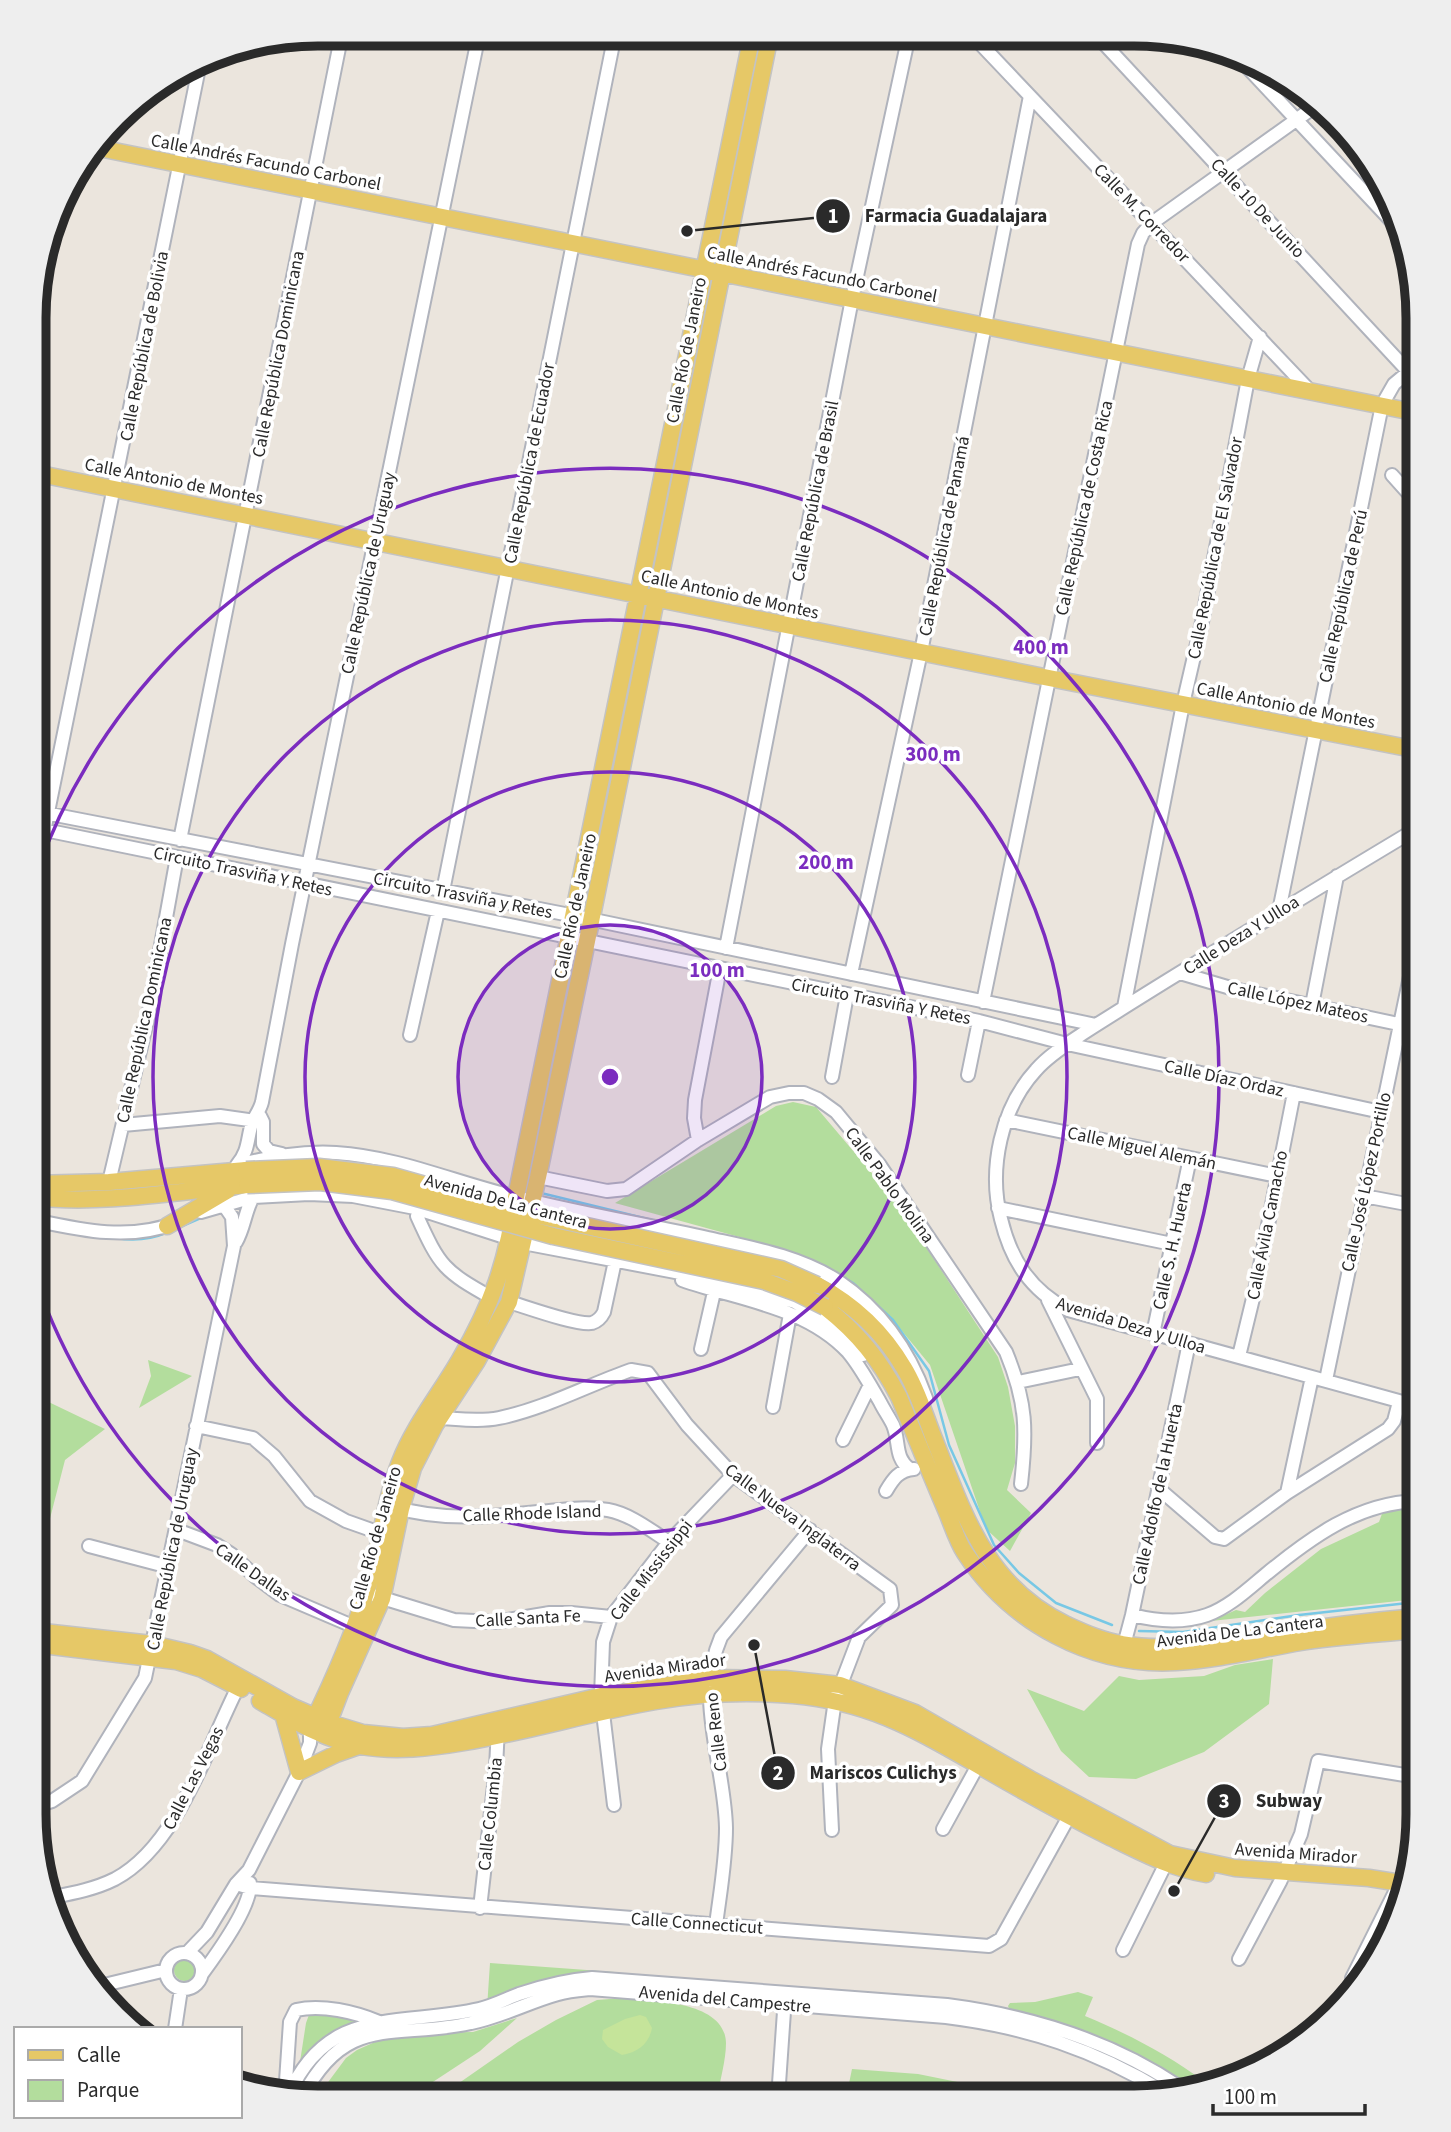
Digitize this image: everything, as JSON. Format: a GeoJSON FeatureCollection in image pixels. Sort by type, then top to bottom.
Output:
{"type":"FeatureCollection","features":[{"type":"Feature","properties":{"kind":"main road","name":"Calle Río de Janeiro"},"geometry":{"type":"LineString","coordinates":[[360,1629],[380,1533],[440,1418],[477,1362],[509,1302],[517,1241],[570,937],[750,46]]}},
{"type":"Feature","properties":{"kind":"main road","name":"Calle Río de Janeiro"},"geometry":{"type":"LineString","coordinates":[[525,1199],[538,1177],[768,46]]}},
{"type":"Feature","properties":{"kind":"main road","name":"Calle Andrés Facundo Carbonel"},"geometry":{"type":"LineString","coordinates":[[104,149],[1406,410]]}},
{"type":"Feature","properties":{"kind":"main road","name":"Calle Antonio de Montes"},"geometry":{"type":"LineString","coordinates":[[46,475],[1406,748]]}},
{"type":"Feature","properties":{"kind":"main road","name":"Avenida De La Cantera"},"geometry":{"type":"LineString","coordinates":[[46,1198],[101,1198],[243,1181],[319,1167],[393,1176],[514,1210],[781,1269],[846,1302],[883,1337],[919,1397],[988,1570],[1010,1606],[1040,1628],[1086,1649],[1140,1662],[1177,1662],[1304,1642],[1406,1631]]}},
{"type":"Feature","properties":{"kind":"main road","name":"Avenida De La Cantera"},"geometry":{"type":"LineString","coordinates":[[46,1184],[195,1175],[243,1181],[320,1182],[392,1191],[553,1237],[764,1281],[825,1307],[849,1326],[872,1351],[888,1375],[905,1412],[963,1551],[1043,1613],[1085,1633],[1124,1645],[1160,1647],[1406,1618]]}},
{"type":"Feature","properties":{"kind":"main road"},"geometry":{"type":"LineString","coordinates":[[167,1226],[243,1181]]}},
{"type":"Feature","properties":{"kind":"main road","name":"Calle Río de Janeiro"},"geometry":{"type":"LineString","coordinates":[[318,1729],[360,1629],[382,1599],[400,1461],[413,1432],[458,1362],[492,1298],[517,1241]]}},
{"type":"Feature","properties":{"kind":"main road","name":"Avenida Mirador"},"geometry":{"type":"LineString","coordinates":[[46,1641],[207,1659],[240,1683],[318,1729],[361,1740],[498,1729],[603,1713],[710,1686]]}},
{"type":"Feature","properties":{"kind":"main road","name":"Avenida Mirador"},"geometry":{"type":"LineString","coordinates":[[498,1729],[601,1696],[785,1679],[915,1713],[982,1758],[1030,1779],[1073,1810],[1168,1859],[1282,1877],[1395,1887]]}},
{"type":"Feature","properties":{"kind":"main road"},"geometry":{"type":"LineString","coordinates":[[334,1690],[361,1740],[299,1772],[288,1710],[334,1690]]}},
{"type":"Feature","properties":{"kind":"street","name":"Calle República Dominicana"},"geometry":{"type":"LineString","coordinates":[[180,840],[339,46]]}},
{"type":"Feature","properties":{"kind":"street","name":"Calle República de Uruguay"},"geometry":{"type":"LineString","coordinates":[[46,1803],[82,1781],[145,1678],[152,1651],[234,1246],[240,1236],[246,1210],[243,1181],[248,1147],[258,1118],[477,46]]}},
{"type":"Feature","properties":{"kind":"street","name":"Calle República de Ecuador"},"geometry":{"type":"LineString","coordinates":[[443,891],[613,46]]}},
{"type":"Feature","properties":{"kind":"street","name":"Calle República de Brasil"},"geometry":{"type":"LineString","coordinates":[[726,948],[852,299],[906,46]]}},
{"type":"Feature","properties":{"kind":"street","name":"Calle M. Corredor"},"geometry":{"type":"LineString","coordinates":[[982,46],[1310,391]]}},
{"type":"Feature","properties":{"kind":"street","name":"Calle 10 De Junio"},"geometry":{"type":"LineString","coordinates":[[1106,46],[1406,361]]}},
{"type":"Feature","properties":{"kind":"street"},"geometry":{"type":"LineString","coordinates":[[1253,73],[1386,215]]}},
{"type":"Feature","properties":{"kind":"street","name":"Calle República de Bolivia"},"geometry":{"type":"LineString","coordinates":[[46,790],[115,489],[198,74]]}},
{"type":"Feature","properties":{"kind":"street","name":"Calle República de Panamá"},"geometry":{"type":"LineString","coordinates":[[851,974],[921,652],[1030,96]]}},
{"type":"Feature","properties":{"kind":"street"},"geometry":{"type":"LineString","coordinates":[[1152,223],[1310,110]]}},
{"type":"Feature","properties":{"kind":"street","name":"Calle República de Costa Rica"},"geometry":{"type":"LineString","coordinates":[[983,1002],[1138,244],[1152,223]]}},
{"type":"Feature","properties":{"kind":"street","name":"Calle República de El Salvador"},"geometry":{"type":"LineString","coordinates":[[1124,1007],[1182,704],[1202,622],[1248,379],[1260,337]]}},
{"type":"Feature","properties":{"kind":"street"},"geometry":{"type":"LineString","coordinates":[[1382,405],[1394,384],[1406,374]]}},
{"type":"Feature","properties":{"kind":"street","name":"Calle República de Perú"},"geometry":{"type":"LineString","coordinates":[[1279,911],[1382,405]]}},
{"type":"Feature","properties":{"kind":"street"},"geometry":{"type":"LineString","coordinates":[[1392,475],[1406,491]]}},
{"type":"Feature","properties":{"kind":"street","name":"Circuito Trasviña y Retes"},"geometry":{"type":"LineString","coordinates":[[46,813],[575,916],[1096,1025]]}},
{"type":"Feature","properties":{"kind":"street","name":"Circuito Trasviña Y Retes"},"geometry":{"type":"LineString","coordinates":[[46,830],[979,1021],[1067,1044]]}},
{"type":"Feature","properties":{"kind":"street","name":"Calle Deza Y Ulloa"},"geometry":{"type":"LineString","coordinates":[[1067,1044],[1406,835]]}},
{"type":"Feature","properties":{"kind":"street","name":"Calle República Dominicana"},"geometry":{"type":"LineString","coordinates":[[109,1182],[148,1017],[177,857]]}},
{"type":"Feature","properties":{"kind":"street"},"geometry":{"type":"LineString","coordinates":[[1312,1005],[1336,876]]}},
{"type":"Feature","properties":{"kind":"street"},"geometry":{"type":"LineString","coordinates":[[410,1035],[438,911]]}},
{"type":"Feature","properties":{"kind":"street"},"geometry":{"type":"LineString","coordinates":[[698,1140],[694,1118],[695,1100],[720,968]]}},
{"type":"Feature","properties":{"kind":"street","name":"Calle López Mateos"},"geometry":{"type":"LineString","coordinates":[[1180,973],[1234,989],[1406,1025]]}},
{"type":"Feature","properties":{"kind":"street"},"geometry":{"type":"LineString","coordinates":[[832,1077],[847,995]]}},
{"type":"Feature","properties":{"kind":"street","name":"Calle José López Portillo"},"geometry":{"type":"LineString","coordinates":[[1326,1380],[1406,997]]}},
{"type":"Feature","properties":{"kind":"street"},"geometry":{"type":"LineString","coordinates":[[968,1075],[979,1021]]}},
{"type":"Feature","properties":{"kind":"street","name":"Calle Díaz Ordaz"},"geometry":{"type":"LineString","coordinates":[[1067,1044],[1381,1112]]}},
{"type":"Feature","properties":{"kind":"street","name":"Avenida Deza y Ulloa"},"geometry":{"type":"LineString","coordinates":[[1067,1044],[1037,1068],[1019,1092],[1006,1120],[996,1165],[998,1208],[1003,1227],[1029,1282],[1048,1300],[1068,1310],[1406,1404]]}},
{"type":"Feature","properties":{"kind":"street","name":"Calle Pablo Molina"},"geometry":{"type":"LineString","coordinates":[[538,1177],[617,1191],[626,1189],[698,1140],[770,1097],[804,1093],[818,1098],[836,1112],[898,1190],[1006,1352],[1018,1382],[1025,1412],[1021,1484]]}},
{"type":"Feature","properties":{"kind":"street","name":"Calle Ávila Camacho"},"geometry":{"type":"LineString","coordinates":[[1239,1356],[1294,1093]]}},
{"type":"Feature","properties":{"kind":"street"},"geometry":{"type":"LineString","coordinates":[[123,1125],[220,1116],[258,1118],[266,1149],[285,1155]]}},
{"type":"Feature","properties":{"kind":"street","name":"Calle Miguel Alemán"},"geometry":{"type":"LineString","coordinates":[[1006,1120],[1277,1176]]}},
{"type":"Feature","properties":{"kind":"street","name":"Avenida De La Cantera"},"geometry":{"type":"LineString","coordinates":[[46,1222],[108,1233],[136,1232],[167,1226],[223,1204],[243,1181],[285,1155],[339,1153],[415,1167],[525,1199],[767,1251],[792,1258],[837,1280],[883,1320],[916,1369],[927,1399],[934,1437]]}},
{"type":"Feature","properties":{"kind":"street","name":"Calle S. H. Huerta"},"geometry":{"type":"LineString","coordinates":[[1153,1334],[1190,1158]]}},
{"type":"Feature","properties":{"kind":"street"},"geometry":{"type":"LineString","coordinates":[[452,1178],[468,1190],[476,1200],[477,1208],[472,1217],[453,1220]]}},
{"type":"Feature","properties":{"kind":"street","name":"Avenida De La Cantera"},"geometry":{"type":"LineString","coordinates":[[243,1181],[309,1194],[347,1195],[415,1208],[517,1241],[758,1290],[795,1302],[828,1322],[857,1348],[905,1412]]}},
{"type":"Feature","properties":{"kind":"street"},"geometry":{"type":"LineString","coordinates":[[1364,1196],[1406,1204]]}},
{"type":"Feature","properties":{"kind":"street"},"geometry":{"type":"LineString","coordinates":[[223,1204],[232,1217],[234,1246]]}},
{"type":"Feature","properties":{"kind":"street"},"geometry":{"type":"LineString","coordinates":[[998,1208],[1172,1244]]}},
{"type":"Feature","properties":{"kind":"street"},"geometry":{"type":"LineString","coordinates":[[579,1255],[569,1245],[566,1229],[576,1217],[592,1213]]}},
{"type":"Feature","properties":{"kind":"street"},"geometry":{"type":"LineString","coordinates":[[417,1216],[439,1261],[447,1271],[492,1298]]}},
{"type":"Feature","properties":{"kind":"street"},"geometry":{"type":"LineString","coordinates":[[509,1302],[576,1321],[594,1323],[604,1312],[615,1261]]}},
{"type":"Feature","properties":{"kind":"street"},"geometry":{"type":"LineString","coordinates":[[656,1269],[714,1292],[763,1304],[823,1330],[849,1354],[870,1385],[893,1426],[901,1461],[910,1469]]}},
{"type":"Feature","properties":{"kind":"street"},"geometry":{"type":"LineString","coordinates":[[701,1349],[714,1292]]}},
{"type":"Feature","properties":{"kind":"street"},"geometry":{"type":"LineString","coordinates":[[1048,1300],[1097,1399],[1097,1443]]}},
{"type":"Feature","properties":{"kind":"street"},"geometry":{"type":"LineString","coordinates":[[773,1407],[790,1314]]}},
{"type":"Feature","properties":{"kind":"street","name":"Calle Adolfo de la Huerta"},"geometry":{"type":"LineString","coordinates":[[1124,1645],[1189,1343]]}},
{"type":"Feature","properties":{"kind":"street"},"geometry":{"type":"LineString","coordinates":[[1018,1382],[1080,1369]]}},
{"type":"Feature","properties":{"kind":"street","name":"Calle Nueva Inglaterra"},"geometry":{"type":"LineString","coordinates":[[440,1418],[498,1418],[519,1413],[620,1374],[640,1370],[654,1378],[687,1425],[733,1475],[890,1589],[890,1609],[859,1637],[838,1692],[828,1749],[832,1830]]}},
{"type":"Feature","properties":{"kind":"street"},"geometry":{"type":"LineString","coordinates":[[1287,1493],[1312,1377]]}},
{"type":"Feature","properties":{"kind":"street"},"geometry":{"type":"LineString","coordinates":[[843,1440],[870,1385]]}},
{"type":"Feature","properties":{"kind":"street"},"geometry":{"type":"LineString","coordinates":[[1158,1488],[1222,1540],[1287,1493],[1388,1429],[1394,1421],[1399,1402]]}},
{"type":"Feature","properties":{"kind":"street"},"geometry":{"type":"LineString","coordinates":[[196,1426],[253,1438],[274,1456],[310,1501],[346,1521],[380,1533]]}},
{"type":"Feature","properties":{"kind":"street"},"geometry":{"type":"LineString","coordinates":[[886,1491],[893,1478],[910,1469],[928,1468]]}},
{"type":"Feature","properties":{"kind":"street","name":"Calle Mississippi"},"geometry":{"type":"LineString","coordinates":[[614,1805],[601,1696],[603,1642],[611,1616],[669,1542],[733,1475]]}},
{"type":"Feature","properties":{"kind":"street"},"geometry":{"type":"LineString","coordinates":[[1132,1615],[1157,1620],[1209,1614],[1230,1602],[1307,1543],[1345,1519],[1385,1504],[1406,1502]]}},
{"type":"Feature","properties":{"kind":"street","name":"Calle Rhode Island"},"geometry":{"type":"LineString","coordinates":[[394,1507],[479,1517],[566,1510],[609,1510],[625,1515],[669,1542]]}},
{"type":"Feature","properties":{"kind":"street","name":"Calle Dallas"},"geometry":{"type":"LineString","coordinates":[[177,1530],[217,1545],[280,1595],[360,1629]]}},
{"type":"Feature","properties":{"kind":"street","name":"Calle Reno"},"geometry":{"type":"LineString","coordinates":[[716,1925],[724,1871],[726,1828],[710,1686],[715,1653],[721,1637],[810,1530]]}},
{"type":"Feature","properties":{"kind":"street"},"geometry":{"type":"LineString","coordinates":[[89,1546],[169,1567]]}},
{"type":"Feature","properties":{"kind":"street","name":"Calle Santa Fe"},"geometry":{"type":"LineString","coordinates":[[366,1593],[454,1620],[495,1622],[550,1613],[611,1616]]}},
{"type":"Feature","properties":{"kind":"street","name":"Calle Las Vegas"},"geometry":{"type":"LineString","coordinates":[[58,1896],[88,1890],[114,1879],[151,1851],[165,1834],[180,1808],[240,1683]]}},
{"type":"Feature","properties":{"kind":"street","name":"Calle Río de Janeiro"},"geometry":{"type":"LineString","coordinates":[[190,1954],[236,1884],[249,1870],[318,1729]]}},
{"type":"Feature","properties":{"kind":"street","name":"Calle Columbia"},"geometry":{"type":"LineString","coordinates":[[480,1908],[498,1729]]}},
{"type":"Feature","properties":{"kind":"street"},"geometry":{"type":"LineString","coordinates":[[943,1829],[982,1758]]}},
{"type":"Feature","properties":{"kind":"street"},"geometry":{"type":"LineString","coordinates":[[1239,1959],[1301,1834],[1318,1761],[1406,1775]]}},
{"type":"Feature","properties":{"kind":"street","name":"Calle Connecticut"},"geometry":{"type":"LineString","coordinates":[[236,1884],[250,1888],[480,1908],[989,1946],[1001,1939],[1073,1810]]}},
{"type":"Feature","properties":{"kind":"street"},"geometry":{"type":"LineString","coordinates":[[1123,1950],[1168,1859]]}},
{"type":"Feature","properties":{"kind":"street"},"geometry":{"type":"LineString","coordinates":[[226,1939],[170,1959],[166,1970],[172,1984],[181,1989],[197,1984],[226,1939],[250,1888],[249,1870]]}},
{"type":"Feature","properties":{"kind":"street"},"geometry":{"type":"LineString","coordinates":[[1355,1972],[1385,1918]]}},
{"type":"Feature","properties":{"kind":"street"},"geometry":{"type":"LineString","coordinates":[[212,1924],[226,1939]]}},
{"type":"Feature","properties":{"kind":"street"},"geometry":{"type":"LineString","coordinates":[[190,1954],[201,1963],[202,1974]]}},
{"type":"Feature","properties":{"kind":"street"},"geometry":{"type":"LineString","coordinates":[[106,1985],[166,1970]]}},
{"type":"Feature","properties":{"kind":"street","name":"Avenida del Campestre"},"geometry":{"type":"LineString","coordinates":[[310,2086],[326,2063],[346,2046],[373,2035],[402,2024],[521,2000],[555,1983],[592,1978],[785,1999],[1003,2013],[1041,2023],[1172,2084]]}},
{"type":"Feature","properties":{"kind":"street"},"geometry":{"type":"LineString","coordinates":[[175,2027],[181,1989]]}},
{"type":"Feature","properties":{"kind":"street"},"geometry":{"type":"LineString","coordinates":[[779,2086],[785,1999]]}},
{"type":"Feature","properties":{"kind":"street","name":"Avenida del Campestre"},"geometry":{"type":"LineString","coordinates":[[287,2085],[290,2022],[296,2010],[358,2013],[379,2022]]}},
{"type":"Feature","properties":{"kind":"street","name":"Avenida del Campestre"},"geometry":{"type":"LineString","coordinates":[[293,2085],[323,2047],[340,2035],[357,2026],[379,2022],[402,2024]]}},
{"type":"Feature","properties":{"kind":"street","name":"Avenida del Campestre"},"geometry":{"type":"LineString","coordinates":[[1124,2061],[1156,2085]]}},
{"type":"Feature","properties":{"kind":"green space"},"geometry":{"type":"Polygon","coordinates":[[[793,1102],[816,1107],[898,1204],[998,1357],[1008,1387],[1015,1426],[1015,1463],[1007,1490],[1031,1513],[1010,1551],[986,1529],[930,1365],[893,1320],[853,1283],[829,1268],[776,1247],[615,1203],[776,1106],[793,1102]]]}},
{"type":"Feature","properties":{"kind":"green space"},"geometry":{"type":"Polygon","coordinates":[[[148,1360],[192,1376],[139,1408],[151,1376],[148,1360]]]}},
{"type":"Feature","properties":{"kind":"green space"},"geometry":{"type":"Polygon","coordinates":[[[46,1401],[105,1429],[65,1460],[46,1534],[46,1401]]]}},
{"type":"Feature","properties":{"kind":"green space"},"geometry":{"type":"Polygon","coordinates":[[[1406,1508],[1406,1600],[1211,1621],[1236,1610],[1245,1612],[1321,1549],[1379,1522],[1383,1511],[1406,1508]]]}},
{"type":"Feature","properties":{"kind":"green space"},"geometry":{"type":"Polygon","coordinates":[[[1273,1659],[1269,1704],[1204,1752],[1136,1779],[1089,1777],[1061,1751],[1027,1689],[1084,1711],[1119,1676],[1139,1680],[1204,1676],[1235,1665],[1273,1659]]]}},
{"type":"Feature","properties":{"kind":"green space"},"geometry":{"type":"Polygon","coordinates":[[[185,1959],[193,1962],[196,1970],[193,1978],[185,1981],[177,1978],[174,1970],[177,1962],[185,1959]]]}},
{"type":"Feature","properties":{"kind":"green space"},"geometry":{"type":"Polygon","coordinates":[[[490,1963],[614,1972],[613,1979],[596,1979],[487,2008],[490,1963]]]}},
{"type":"Feature","properties":{"kind":"green space"},"geometry":{"type":"Polygon","coordinates":[[[1078,1992],[1093,1997],[1085,2016],[1147,2045],[1199,2078],[1178,2082],[1162,2072],[1012,2016],[1008,2006],[1010,2003],[1035,2002],[1078,1992]]]}},
{"type":"Feature","properties":{"kind":"green space"},"geometry":{"type":"Polygon","coordinates":[[[624,1998],[669,2002],[701,2011],[714,2019],[723,2029],[726,2043],[719,2086],[455,2086],[518,2042],[597,2000],[624,1998]]]}},
{"type":"Feature","properties":{"kind":"green space"},"geometry":{"type":"Polygon","coordinates":[[[355,2011],[388,2017],[374,2020],[324,2053],[301,2086],[296,2086],[310,2012],[355,2011]]]}},
{"type":"Feature","properties":{"kind":"green space"},"geometry":{"type":"Polygon","coordinates":[[[640,2015],[646,2017],[652,2028],[642,2046],[622,2055],[608,2047],[602,2039],[603,2030],[640,2015]]]}},
{"type":"Feature","properties":{"kind":"green space"},"geometry":{"type":"Polygon","coordinates":[[[517,2018],[480,2051],[427,2086],[325,2086],[346,2058],[384,2038],[414,2033],[473,2032],[517,2018]]]}},
{"type":"Feature","properties":{"kind":"green space"},"geometry":{"type":"Polygon","coordinates":[[[852,2069],[918,2074],[978,2086],[848,2086],[852,2069]]]}},
{"type":"Feature","properties":{"kind":"waterway"},"geometry":{"type":"LineString","coordinates":[[541,1193],[660,1222]]}},
{"type":"Feature","properties":{"kind":"waterway"},"geometry":{"type":"LineString","coordinates":[[180,1227],[203,1217]]}},
{"type":"Feature","properties":{"kind":"waterway"},"geometry":{"type":"LineString","coordinates":[[116,1238],[142,1239],[168,1232]]}},
{"type":"Feature","properties":{"kind":"waterway"},"geometry":{"type":"LineString","coordinates":[[765,1245],[783,1250]]}},
{"type":"Feature","properties":{"kind":"waterway"},"geometry":{"type":"LineString","coordinates":[[825,1266],[853,1283],[893,1320],[929,1371],[949,1445],[994,1545],[1019,1573],[1056,1603],[1112,1625]]}},
{"type":"Feature","properties":{"kind":"waterway"},"geometry":{"type":"LineString","coordinates":[[1139,1631],[1183,1632],[1406,1603]]}},
{"type":"Feature","properties":{"kind":"place","name":"Farmacia Guadalajara"},"geometry":{"type":"Point","coordinates":[687,231]}},
{"type":"Feature","properties":{"kind":"place","name":"Mariscos Culichys"},"geometry":{"type":"Point","coordinates":[754,1645]}},
{"type":"Feature","properties":{"kind":"place","name":"Subway"},"geometry":{"type":"Point","coordinates":[1174,1891]}}]}
